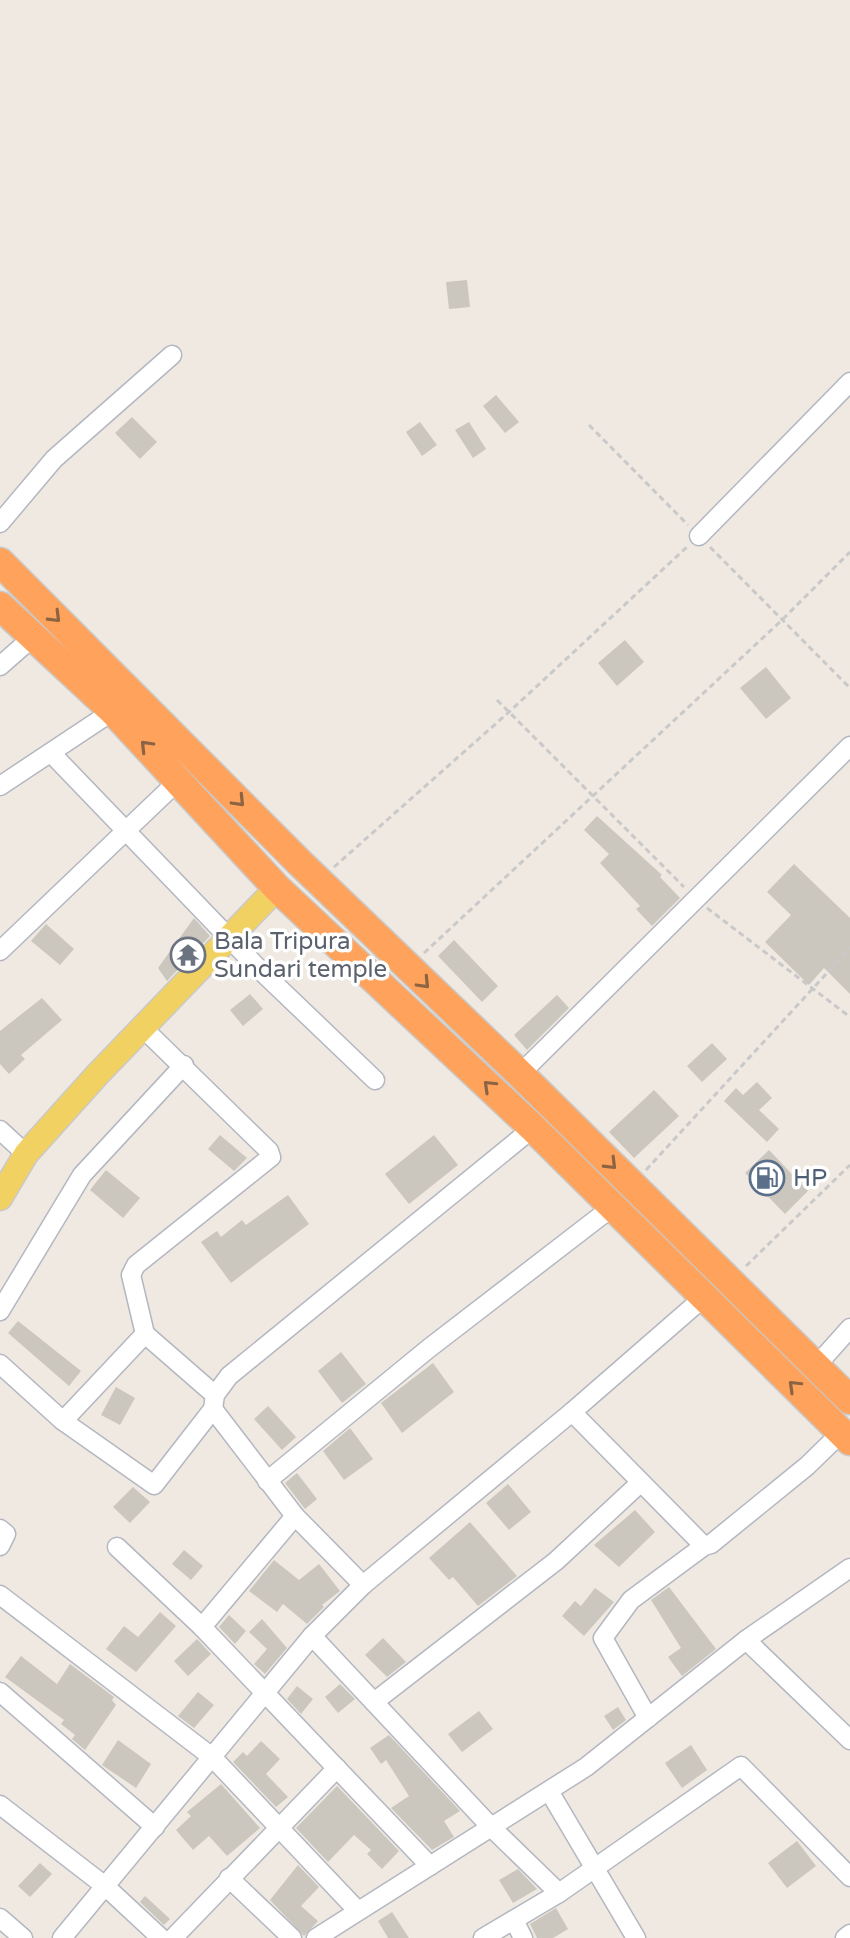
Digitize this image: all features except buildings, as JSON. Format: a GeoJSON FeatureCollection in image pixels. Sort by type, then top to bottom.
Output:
{"type":"FeatureCollection","features":[{"type":"Feature","properties":{"kind":"highway"},"geometry":{"type":"LineString","coordinates":[[0,562],[309,872],[520,1074],[850,1400]]}},
{"type":"Feature","properties":{"kind":"highway"},"geometry":{"type":"LineString","coordinates":[[0,606],[113,711],[277,888],[533,1128],[846,1436]]}},
{"type":"Feature","properties":{"kind":"main road"},"geometry":{"type":"LineString","coordinates":[[0,1198],[26,1154],[97,1075],[277,888]]}},
{"type":"Feature","properties":{"kind":"street"},"geometry":{"type":"LineString","coordinates":[[0,523],[54,459],[172,355]]}},
{"type":"Feature","properties":{"kind":"street"},"geometry":{"type":"LineString","coordinates":[[699,536],[850,382]]}},
{"type":"Feature","properties":{"kind":"street"},"geometry":{"type":"LineString","coordinates":[[0,666],[33,637]]}},
{"type":"Feature","properties":{"kind":"street"},"geometry":{"type":"LineString","coordinates":[[0,786],[113,711]]}},
{"type":"Feature","properties":{"kind":"street"},"geometry":{"type":"LineString","coordinates":[[520,1074],[850,746]]}},
{"type":"Feature","properties":{"kind":"street"},"geometry":{"type":"LineString","coordinates":[[52,754],[229,938],[375,1080]]}},
{"type":"Feature","properties":{"kind":"street"},"geometry":{"type":"LineString","coordinates":[[0,951],[179,780]]}},
{"type":"Feature","properties":{"kind":"street"},"geometry":{"type":"LineString","coordinates":[[277,888],[309,872]]}},
{"type":"Feature","properties":{"kind":"street"},"geometry":{"type":"LineString","coordinates":[[144,1029],[184,1065],[269,1151],[271,1157],[136,1265],[131,1275],[131,1287],[145,1334],[214,1402],[267,1481],[295,1516],[363,1585]]}},
{"type":"Feature","properties":{"kind":"street"},"geometry":{"type":"LineString","coordinates":[[0,1311],[82,1175],[184,1065]]}},
{"type":"Feature","properties":{"kind":"street"},"geometry":{"type":"LineString","coordinates":[[0,1364],[63,1421],[154,1485],[229,1376],[533,1128]]}},
{"type":"Feature","properties":{"kind":"street"},"geometry":{"type":"LineString","coordinates":[[0,1130],[26,1154]]}},
{"type":"Feature","properties":{"kind":"street"},"geometry":{"type":"LineString","coordinates":[[267,1481],[428,1349],[611,1208]]}},
{"type":"Feature","properties":{"kind":"street"},"geometry":{"type":"LineString","coordinates":[[62,1938],[265,1691],[312,1636],[363,1585],[572,1412],[703,1298]]}},
{"type":"Feature","properties":{"kind":"street"},"geometry":{"type":"LineString","coordinates":[[816,1366],[850,1328]]}},
{"type":"Feature","properties":{"kind":"street"},"geometry":{"type":"LineString","coordinates":[[63,1421],[145,1334]]}},
{"type":"Feature","properties":{"kind":"street"},"geometry":{"type":"LineString","coordinates":[[572,1412],[704,1546]]}},
{"type":"Feature","properties":{"kind":"street"},"geometry":{"type":"LineString","coordinates":[[648,1718],[603,1638],[631,1600],[711,1544],[846,1436]]}},
{"type":"Feature","properties":{"kind":"street"},"geometry":{"type":"LineString","coordinates":[[374,1702],[556,1561],[640,1483]]}},
{"type":"Feature","properties":{"kind":"street"},"geometry":{"type":"LineString","coordinates":[[202,1627],[295,1516]]}},
{"type":"Feature","properties":{"kind":"street"},"geometry":{"type":"LineString","coordinates":[[0,1529],[6,1534],[0,1546]]}},
{"type":"Feature","properties":{"kind":"street"},"geometry":{"type":"LineString","coordinates":[[117,1547],[265,1691],[430,1866]]}},
{"type":"Feature","properties":{"kind":"street"},"geometry":{"type":"LineString","coordinates":[[316,1938],[586,1767],[746,1640],[850,1568]]}},
{"type":"Feature","properties":{"kind":"street"},"geometry":{"type":"LineString","coordinates":[[0,1595],[212,1757],[358,1911]]}},
{"type":"Feature","properties":{"kind":"street"},"geometry":{"type":"LineString","coordinates":[[312,1636],[491,1827],[559,1893]]}},
{"type":"Feature","properties":{"kind":"street"},"geometry":{"type":"LineString","coordinates":[[746,1640],[850,1740]]}},
{"type":"Feature","properties":{"kind":"street"},"geometry":{"type":"LineString","coordinates":[[0,1692],[155,1827]]}},
{"type":"Feature","properties":{"kind":"street"},"geometry":{"type":"LineString","coordinates":[[483,1938],[559,1893],[741,1766],[850,1877]]}},
{"type":"Feature","properties":{"kind":"street"},"geometry":{"type":"LineString","coordinates":[[173,1938],[337,1768]]}},
{"type":"Feature","properties":{"kind":"street"},"geometry":{"type":"LineString","coordinates":[[549,1791],[636,1938]]}},
{"type":"Feature","properties":{"kind":"street"},"geometry":{"type":"LineString","coordinates":[[0,1805],[105,1886],[161,1938]]}},
{"type":"Feature","properties":{"kind":"street"},"geometry":{"type":"LineString","coordinates":[[229,1878],[292,1938]]}},
{"type":"Feature","properties":{"kind":"street"},"geometry":{"type":"LineString","coordinates":[[0,1918],[23,1938]]}},
{"type":"Feature","properties":{"kind":"street"},"geometry":{"type":"LineString","coordinates":[[514,1920],[523,1938]]}},
{"type":"Feature","properties":{"kind":"street"},"geometry":{"type":"LineString","coordinates":[[845,1938],[850,1934]]}},
{"type":"Feature","properties":{"kind":"path"},"geometry":{"type":"LineString","coordinates":[[589,425],[850,688]]}},
{"type":"Feature","properties":{"kind":"path"},"geometry":{"type":"LineString","coordinates":[[309,872],[509,712],[699,536]]}},
{"type":"Feature","properties":{"kind":"path"},"geometry":{"type":"LineString","coordinates":[[409,967],[782,620],[850,552]]}},
{"type":"Feature","properties":{"kind":"path"},"geometry":{"type":"LineString","coordinates":[[497,700],[697,900],[850,1017]]}},
{"type":"Feature","properties":{"kind":"path"},"geometry":{"type":"LineString","coordinates":[[632,1185],[850,948]]}},
{"type":"Feature","properties":{"kind":"path"},"geometry":{"type":"LineString","coordinates":[[729,1283],[850,1165]]}},
{"type":"Feature","properties":{"kind":"place","name":"Bala Tripura Sundari temple"},"geometry":{"type":"Point","coordinates":[188,955]}},
{"type":"Feature","properties":{"kind":"place","name":"HP"},"geometry":{"type":"Point","coordinates":[767,1178]}}]}
